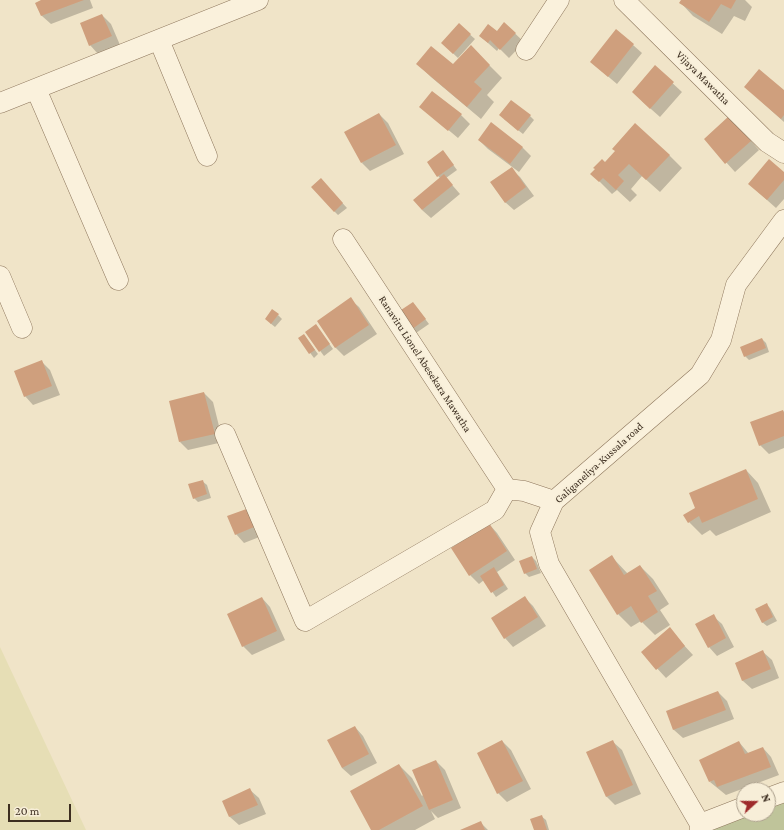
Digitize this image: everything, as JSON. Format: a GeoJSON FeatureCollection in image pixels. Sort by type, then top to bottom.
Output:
{"type":"FeatureCollection","features":[{"type":"Feature","properties":{"kind":"street"},"geometry":{"type":"LineString","coordinates":[[0,103],[258,0]]}},
{"type":"Feature","properties":{"kind":"street"},"geometry":{"type":"LineString","coordinates":[[526,50],[559,0]]}},
{"type":"Feature","properties":{"kind":"street","name":"Vijaya Mawatha"},"geometry":{"type":"LineString","coordinates":[[624,0],[767,142],[784,153]]}},
{"type":"Feature","properties":{"kind":"street"},"geometry":{"type":"LineString","coordinates":[[159,40],[207,156]]}},
{"type":"Feature","properties":{"kind":"street"},"geometry":{"type":"LineString","coordinates":[[36,89],[118,280]]}},
{"type":"Feature","properties":{"kind":"street","name":"Galiganeliya-Kussala road"},"geometry":{"type":"LineString","coordinates":[[700,827],[549,564],[540,532],[554,501],[700,375],[721,340],[736,285],[784,220]]}},
{"type":"Feature","properties":{"kind":"street","name":"Ranaviru Lionel Abesekara Mawatha"},"geometry":{"type":"LineString","coordinates":[[343,239],[507,488]]}},
{"type":"Feature","properties":{"kind":"street"},"geometry":{"type":"LineString","coordinates":[[0,276],[22,328]]}},
{"type":"Feature","properties":{"kind":"street"},"geometry":{"type":"LineString","coordinates":[[225,434],[305,620],[495,510],[507,488],[524,491],[554,501]]}},
{"type":"Feature","properties":{"kind":"street"},"geometry":{"type":"LineString","coordinates":[[700,827],[736,811]]}},
{"type":"Feature","properties":{"kind":"shaded area"},"geometry":{"type":"Polygon","coordinates":[[[0,647],[86,830],[0,830],[0,647]]]}},
{"type":"Feature","properties":{"kind":"green space"},"geometry":{"type":"Polygon","coordinates":[[[784,798],[784,830],[710,830],[736,818],[736,822],[776,822],[776,801],[784,798]]]}},
{"type":"Feature","properties":{"kind":"building"},"geometry":{"type":"Polygon","coordinates":[[[41,0],[84,0],[41,16],[35,3],[41,0]]]}},
{"type":"Feature","properties":{"kind":"building"},"geometry":{"type":"Polygon","coordinates":[[[681,0],[736,0],[731,9],[721,4],[709,22],[679,3],[681,0]]]}},
{"type":"Feature","properties":{"kind":"building"},"geometry":{"type":"Polygon","coordinates":[[[102,14],[112,36],[89,46],[80,23],[102,14]]]}},
{"type":"Feature","properties":{"kind":"building"},"geometry":{"type":"Polygon","coordinates":[[[504,22],[516,33],[500,50],[490,40],[488,43],[479,36],[488,24],[497,31],[504,22]]]}},
{"type":"Feature","properties":{"kind":"building"},"geometry":{"type":"Polygon","coordinates":[[[459,23],[471,34],[453,54],[441,43],[459,23]]]}},
{"type":"Feature","properties":{"kind":"building"},"geometry":{"type":"Polygon","coordinates":[[[616,29],[634,44],[608,77],[590,62],[616,29]]]}},
{"type":"Feature","properties":{"kind":"building"},"geometry":{"type":"Polygon","coordinates":[[[471,45],[490,65],[474,82],[482,89],[467,107],[416,64],[431,46],[453,64],[471,45]]]}},
{"type":"Feature","properties":{"kind":"building"},"geometry":{"type":"Polygon","coordinates":[[[655,65],[674,82],[650,109],[632,92],[655,65]]]}},
{"type":"Feature","properties":{"kind":"building"},"geometry":{"type":"Polygon","coordinates":[[[759,69],[784,90],[784,115],[781,119],[744,87],[759,69]]]}},
{"type":"Feature","properties":{"kind":"building"},"geometry":{"type":"Polygon","coordinates":[[[432,91],[462,114],[448,131],[419,107],[432,91]]]}},
{"type":"Feature","properties":{"kind":"building"},"geometry":{"type":"Polygon","coordinates":[[[511,100],[531,115],[518,131],[499,115],[511,100]]]}},
{"type":"Feature","properties":{"kind":"building"},"geometry":{"type":"Polygon","coordinates":[[[379,113],[396,145],[361,163],[344,132],[379,113]]]}},
{"type":"Feature","properties":{"kind":"building"},"geometry":{"type":"Polygon","coordinates":[[[729,116],[751,141],[725,164],[704,139],[729,116]]]}},
{"type":"Feature","properties":{"kind":"building"},"geometry":{"type":"Polygon","coordinates":[[[491,122],[523,147],[510,164],[478,140],[491,122]]]}},
{"type":"Feature","properties":{"kind":"building"},"geometry":{"type":"Polygon","coordinates":[[[635,123],[670,155],[646,180],[629,164],[618,175],[624,181],[616,190],[603,178],[599,182],[590,174],[595,169],[593,168],[602,159],[605,162],[615,151],[612,149],[635,123]]]}},
{"type":"Feature","properties":{"kind":"building"},"geometry":{"type":"Polygon","coordinates":[[[443,150],[454,165],[437,177],[427,162],[443,150]]]}},
{"type":"Feature","properties":{"kind":"building"},"geometry":{"type":"Polygon","coordinates":[[[769,159],[784,172],[784,180],[767,200],[748,184],[769,159]]]}},
{"type":"Feature","properties":{"kind":"building"},"geometry":{"type":"Polygon","coordinates":[[[512,167],[526,187],[505,203],[490,182],[512,167]]]}},
{"type":"Feature","properties":{"kind":"building"},"geometry":{"type":"Polygon","coordinates":[[[444,174],[453,185],[422,210],[413,200],[444,174]]]}},
{"type":"Feature","properties":{"kind":"building"},"geometry":{"type":"Polygon","coordinates":[[[321,178],[343,203],[334,212],[311,187],[321,178]]]}},
{"type":"Feature","properties":{"kind":"building"},"geometry":{"type":"Polygon","coordinates":[[[351,297],[369,325],[335,348],[317,321],[351,297]]]}},
{"type":"Feature","properties":{"kind":"building"},"geometry":{"type":"Polygon","coordinates":[[[413,302],[426,319],[411,330],[398,312],[413,302]]]}},
{"type":"Feature","properties":{"kind":"building"},"geometry":{"type":"Polygon","coordinates":[[[272,309],[279,314],[271,324],[265,319],[272,309]]]}},
{"type":"Feature","properties":{"kind":"building"},"geometry":{"type":"Polygon","coordinates":[[[316,324],[330,344],[319,352],[305,332],[316,324]]]}},
{"type":"Feature","properties":{"kind":"building"},"geometry":{"type":"Polygon","coordinates":[[[304,334],[315,350],[309,354],[298,338],[304,334]]]}},
{"type":"Feature","properties":{"kind":"building"},"geometry":{"type":"Polygon","coordinates":[[[762,338],[766,348],[744,357],[740,347],[762,338]]]}},
{"type":"Feature","properties":{"kind":"building"},"geometry":{"type":"Polygon","coordinates":[[[42,360],[52,386],[24,397],[14,371],[42,360]]]}},
{"type":"Feature","properties":{"kind":"building"},"geometry":{"type":"Polygon","coordinates":[[[204,392],[215,434],[179,442],[169,401],[204,392]]]}},
{"type":"Feature","properties":{"kind":"building"},"geometry":{"type":"Polygon","coordinates":[[[783,410],[784,436],[759,446],[750,422],[783,410]]]}},
{"type":"Feature","properties":{"kind":"building"},"geometry":{"type":"Polygon","coordinates":[[[746,469],[758,499],[702,523],[699,516],[688,523],[683,515],[695,508],[689,493],[746,469]]]}},
{"type":"Feature","properties":{"kind":"building"},"geometry":{"type":"Polygon","coordinates":[[[203,480],[207,494],[193,499],[188,484],[203,480]]]}},
{"type":"Feature","properties":{"kind":"building"},"geometry":{"type":"Polygon","coordinates":[[[252,507],[259,525],[235,535],[227,516],[252,507]]]}},
{"type":"Feature","properties":{"kind":"building"},"geometry":{"type":"Polygon","coordinates":[[[489,523],[507,551],[469,576],[451,548],[489,523]]]}},
{"type":"Feature","properties":{"kind":"building"},"geometry":{"type":"Polygon","coordinates":[[[612,555],[624,575],[640,565],[657,591],[648,596],[658,612],[641,623],[631,606],[617,615],[589,570],[612,555]]]}},
{"type":"Feature","properties":{"kind":"building"},"geometry":{"type":"Polygon","coordinates":[[[532,556],[537,569],[524,574],[519,561],[532,556]]]}},
{"type":"Feature","properties":{"kind":"building"},"geometry":{"type":"Polygon","coordinates":[[[494,567],[504,585],[491,593],[480,576],[494,567]]]}},
{"type":"Feature","properties":{"kind":"building"},"geometry":{"type":"Polygon","coordinates":[[[525,596],[538,617],[504,639],[491,618],[525,596]]]}},
{"type":"Feature","properties":{"kind":"building"},"geometry":{"type":"Polygon","coordinates":[[[262,597],[277,631],[242,647],[227,614],[262,597]]]}},
{"type":"Feature","properties":{"kind":"building"},"geometry":{"type":"Polygon","coordinates":[[[767,603],[773,617],[762,623],[755,609],[767,603]]]}},
{"type":"Feature","properties":{"kind":"building"},"geometry":{"type":"Polygon","coordinates":[[[714,614],[726,638],[708,648],[695,624],[714,614]]]}},
{"type":"Feature","properties":{"kind":"building"},"geometry":{"type":"Polygon","coordinates":[[[670,627],[685,646],[656,670],[641,652],[670,627]]]}},
{"type":"Feature","properties":{"kind":"building"},"geometry":{"type":"Polygon","coordinates":[[[763,650],[771,669],[742,681],[735,663],[763,650]]]}},
{"type":"Feature","properties":{"kind":"building"},"geometry":{"type":"Polygon","coordinates":[[[718,691],[726,710],[673,730],[666,711],[718,691]]]}},
{"type":"Feature","properties":{"kind":"building"},"geometry":{"type":"Polygon","coordinates":[[[355,726],[369,754],[342,768],[327,740],[355,726]]]}},
{"type":"Feature","properties":{"kind":"building"},"geometry":{"type":"Polygon","coordinates":[[[502,740],[523,781],[497,794],[477,753],[502,740]]]}},
{"type":"Feature","properties":{"kind":"building"},"geometry":{"type":"Polygon","coordinates":[[[613,740],[633,785],[606,797],[586,752],[613,740]]]}},
{"type":"Feature","properties":{"kind":"building"},"geometry":{"type":"Polygon","coordinates":[[[739,741],[745,754],[763,747],[771,767],[717,787],[714,780],[709,782],[699,760],[739,741]]]}},
{"type":"Feature","properties":{"kind":"building"},"geometry":{"type":"Polygon","coordinates":[[[436,760],[453,800],[429,810],[412,770],[436,760]]]}},
{"type":"Feature","properties":{"kind":"building"},"geometry":{"type":"Polygon","coordinates":[[[399,764],[423,806],[379,830],[371,830],[350,791],[399,764]]]}},
{"type":"Feature","properties":{"kind":"building"},"geometry":{"type":"Polygon","coordinates":[[[250,788],[258,805],[229,817],[222,801],[250,788]]]}},
{"type":"Feature","properties":{"kind":"building"},"geometry":{"type":"Polygon","coordinates":[[[542,815],[547,830],[534,830],[530,819],[542,815]]]}},
{"type":"Feature","properties":{"kind":"building"},"geometry":{"type":"Polygon","coordinates":[[[481,821],[485,830],[460,830],[481,821]]]}}]}
